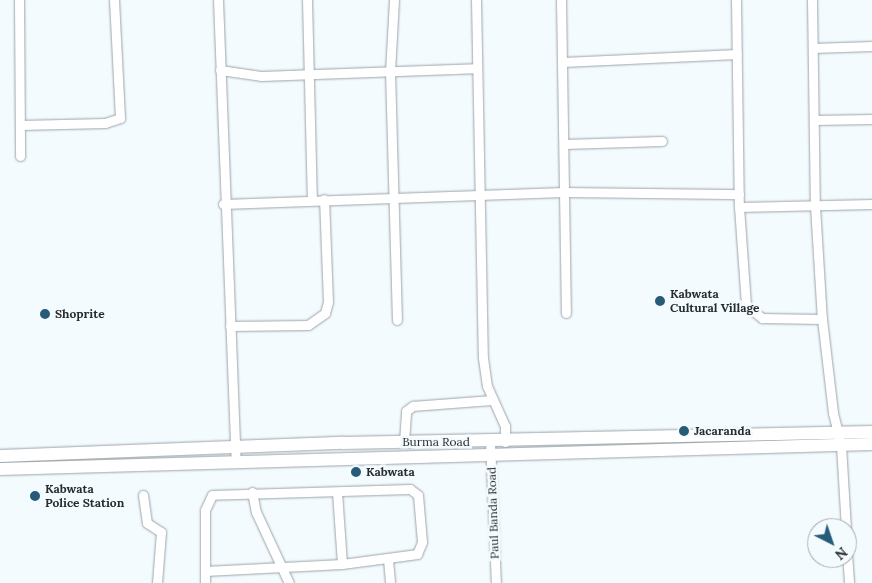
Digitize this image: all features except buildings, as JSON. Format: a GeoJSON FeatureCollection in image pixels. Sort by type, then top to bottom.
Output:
{"type":"FeatureCollection","features":[{"type":"Feature","properties":{"kind":"main road","name":"Burma Road"},"geometry":{"type":"LineString","coordinates":[[0,469],[236,463],[491,448],[840,439],[872,432]]}},
{"type":"Feature","properties":{"kind":"main road","name":"Burma Road"},"geometry":{"type":"LineString","coordinates":[[0,456],[404,442],[491,448],[505,442],[840,439],[872,444]]}},
{"type":"Feature","properties":{"kind":"street"},"geometry":{"type":"LineString","coordinates":[[19,0],[20,156]]}},
{"type":"Feature","properties":{"kind":"street"},"geometry":{"type":"LineString","coordinates":[[20,125],[105,124],[120,118],[114,0]]}},
{"type":"Feature","properties":{"kind":"street"},"geometry":{"type":"LineString","coordinates":[[218,0],[223,204],[236,463]]}},
{"type":"Feature","properties":{"kind":"street"},"geometry":{"type":"LineString","coordinates":[[307,0],[312,199]]}},
{"type":"Feature","properties":{"kind":"street"},"geometry":{"type":"LineString","coordinates":[[394,0],[390,70],[397,320]]}},
{"type":"Feature","properties":{"kind":"street"},"geometry":{"type":"LineString","coordinates":[[476,0],[475,68],[483,358],[492,400],[505,426],[505,442]]}},
{"type":"Feature","properties":{"kind":"street"},"geometry":{"type":"LineString","coordinates":[[561,0],[566,313]]}},
{"type":"Feature","properties":{"kind":"street"},"geometry":{"type":"LineString","coordinates":[[736,0],[739,207],[746,305],[752,313],[770,319],[822,318]]}},
{"type":"Feature","properties":{"kind":"street"},"geometry":{"type":"LineString","coordinates":[[812,0],[815,206],[822,318],[840,439],[845,518]]}},
{"type":"Feature","properties":{"kind":"street"},"geometry":{"type":"LineString","coordinates":[[813,48],[872,46]]}},
{"type":"Feature","properties":{"kind":"street"},"geometry":{"type":"LineString","coordinates":[[562,62],[736,54]]}},
{"type":"Feature","properties":{"kind":"street"},"geometry":{"type":"LineString","coordinates":[[220,70],[261,76],[475,68]]}},
{"type":"Feature","properties":{"kind":"street"},"geometry":{"type":"LineString","coordinates":[[814,120],[872,119]]}},
{"type":"Feature","properties":{"kind":"street"},"geometry":{"type":"LineString","coordinates":[[564,144],[662,141]]}},
{"type":"Feature","properties":{"kind":"street"},"geometry":{"type":"LineString","coordinates":[[223,204],[312,199],[564,192],[739,194]]}},
{"type":"Feature","properties":{"kind":"street"},"geometry":{"type":"LineString","coordinates":[[230,326],[308,325],[325,313],[328,293],[324,199]]}},
{"type":"Feature","properties":{"kind":"street"},"geometry":{"type":"LineString","coordinates":[[739,207],[872,204]]}},
{"type":"Feature","properties":{"kind":"street"},"geometry":{"type":"LineString","coordinates":[[404,442],[405,415],[409,408],[492,400]]}},
{"type":"Feature","properties":{"kind":"street","name":"Paul Banda Road"},"geometry":{"type":"LineString","coordinates":[[491,448],[496,583]]}},
{"type":"Feature","properties":{"kind":"street"},"geometry":{"type":"LineString","coordinates":[[205,571],[342,564],[417,554],[421,549],[416,492],[410,489],[337,492],[220,492],[208,499],[205,571],[205,583]]}},
{"type":"Feature","properties":{"kind":"street"},"geometry":{"type":"LineString","coordinates":[[252,492],[289,583]]}},
{"type":"Feature","properties":{"kind":"street"},"geometry":{"type":"LineString","coordinates":[[337,492],[342,564]]}},
{"type":"Feature","properties":{"kind":"street"},"geometry":{"type":"LineString","coordinates":[[144,495],[147,523],[161,532],[157,583]]}},
{"type":"Feature","properties":{"kind":"street"},"geometry":{"type":"LineString","coordinates":[[388,559],[390,583]]}},
{"type":"Feature","properties":{"kind":"street"},"geometry":{"type":"LineString","coordinates":[[847,568],[848,583]]}},
{"type":"Feature","properties":{"kind":"place","name":"Kabwata Cultural Village"},"geometry":{"type":"Point","coordinates":[660,301]}},
{"type":"Feature","properties":{"kind":"place","name":"Shoprite"},"geometry":{"type":"Point","coordinates":[45,314]}},
{"type":"Feature","properties":{"kind":"place","name":"Jacaranda"},"geometry":{"type":"Point","coordinates":[684,431]}},
{"type":"Feature","properties":{"kind":"place","name":"Kabwata"},"geometry":{"type":"Point","coordinates":[356,472]}},
{"type":"Feature","properties":{"kind":"place","name":"Kabwata Police Station"},"geometry":{"type":"Point","coordinates":[35,496]}}]}
